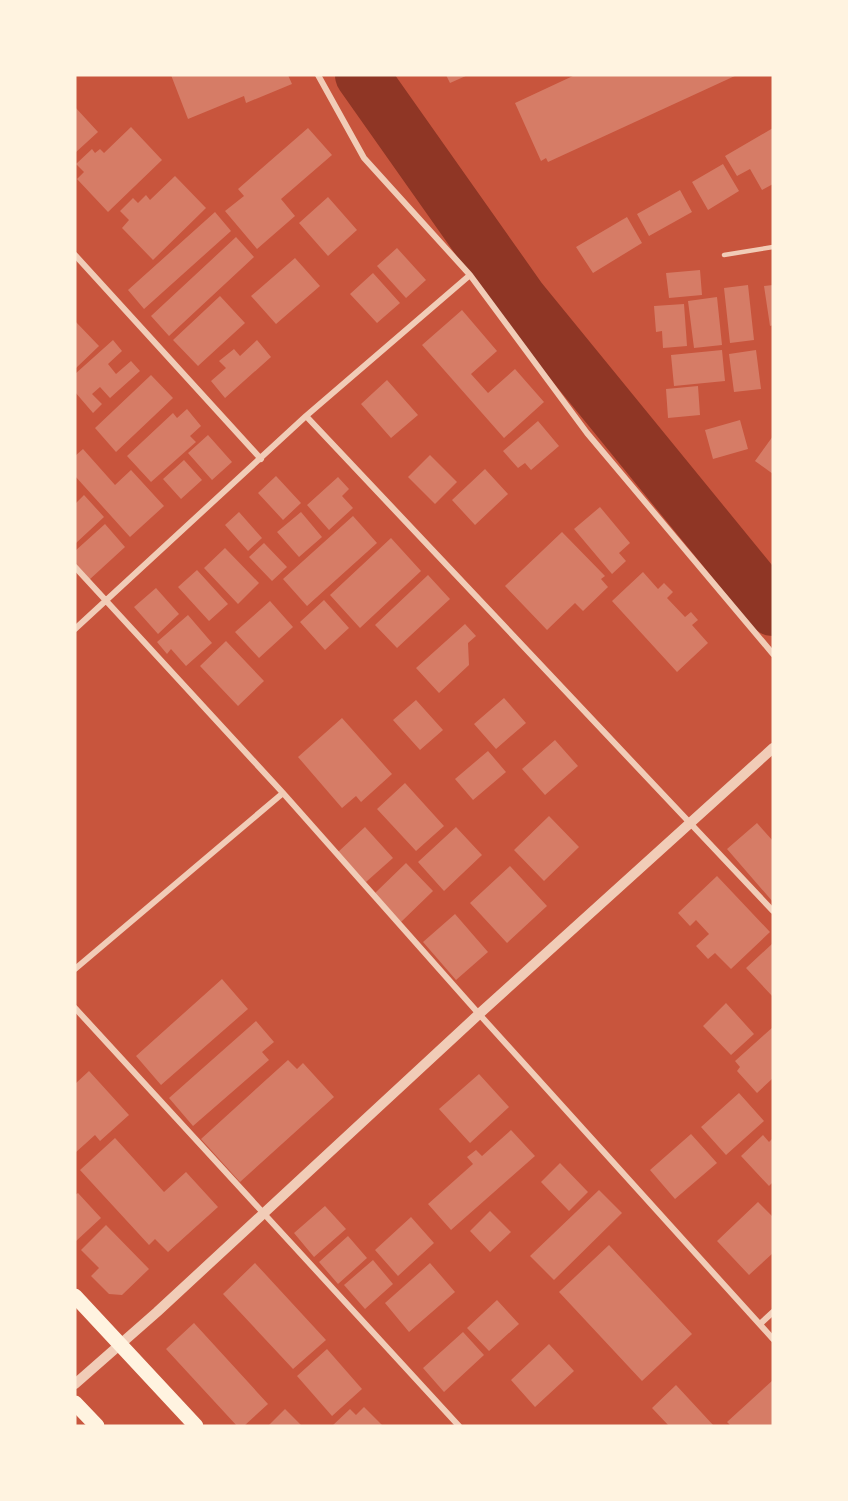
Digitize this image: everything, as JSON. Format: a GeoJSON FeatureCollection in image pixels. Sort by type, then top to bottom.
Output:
{"type":"FeatureCollection","features":[{"type":"Feature","properties":{"kind":"main road"},"geometry":{"type":"LineString","coordinates":[[75,1296],[196,1426]]}},
{"type":"Feature","properties":{"kind":"main road"},"geometry":{"type":"LineString","coordinates":[[75,1402],[97,1426]]}},
{"type":"Feature","properties":{"kind":"street"},"geometry":{"type":"LineString","coordinates":[[318,75],[364,158],[470,275],[587,432],[773,654]]}},
{"type":"Feature","properties":{"kind":"street"},"geometry":{"type":"LineString","coordinates":[[75,255],[261,459]]}},
{"type":"Feature","properties":{"kind":"street"},"geometry":{"type":"LineString","coordinates":[[75,629],[306,416],[470,275]]}},
{"type":"Feature","properties":{"kind":"street"},"geometry":{"type":"LineString","coordinates":[[306,416],[773,911]]}},
{"type":"Feature","properties":{"kind":"street"},"geometry":{"type":"LineString","coordinates":[[75,567],[283,793],[773,1339]]}},
{"type":"Feature","properties":{"kind":"street"},"geometry":{"type":"LineString","coordinates":[[75,1384],[121,1345],[479,1014],[692,824],[773,748]]}},
{"type":"Feature","properties":{"kind":"street"},"geometry":{"type":"LineString","coordinates":[[75,969],[283,793]]}},
{"type":"Feature","properties":{"kind":"street"},"geometry":{"type":"LineString","coordinates":[[75,1008],[459,1426]]}},
{"type":"Feature","properties":{"kind":"street"},"geometry":{"type":"LineString","coordinates":[[760,1324],[773,1312]]}},
{"type":"Feature","properties":{"kind":"lane"},"geometry":{"type":"LineString","coordinates":[[724,255],[773,247]]}},
{"type":"Feature","properties":{"kind":"building"},"geometry":{"type":"Polygon","coordinates":[[[171,75],[288,75],[292,84],[246,103],[244,96],[188,119],[171,75]]]}},
{"type":"Feature","properties":{"kind":"building"},"geometry":{"type":"Polygon","coordinates":[[[446,75],[468,75],[450,83],[446,75]]]}},
{"type":"Feature","properties":{"kind":"building"},"geometry":{"type":"Polygon","coordinates":[[[575,75],[737,75],[548,162],[546,158],[541,161],[515,103],[575,75]]]}},
{"type":"Feature","properties":{"kind":"building"},"geometry":{"type":"Polygon","coordinates":[[[75,107],[98,132],[75,153],[75,107]]]}},
{"type":"Feature","properties":{"kind":"building"},"geometry":{"type":"Polygon","coordinates":[[[131,127],[162,160],[108,212],[77,179],[84,172],[76,164],[92,149],[95,153],[100,149],[104,153],[131,127]]]}},
{"type":"Feature","properties":{"kind":"building"},"geometry":{"type":"Polygon","coordinates":[[[308,128],[332,155],[281,199],[295,216],[257,249],[225,211],[244,196],[238,189],[308,128]]]}},
{"type":"Feature","properties":{"kind":"building"},"geometry":{"type":"Polygon","coordinates":[[[773,128],[773,184],[762,190],[750,169],[737,176],[725,156],[773,128]]]}},
{"type":"Feature","properties":{"kind":"building"},"geometry":{"type":"Polygon","coordinates":[[[723,164],[739,191],[708,210],[692,182],[723,164]]]}},
{"type":"Feature","properties":{"kind":"building"},"geometry":{"type":"Polygon","coordinates":[[[175,176],[206,208],[153,260],[122,228],[129,220],[120,211],[133,198],[138,203],[146,195],[150,200],[175,176]]]}},
{"type":"Feature","properties":{"kind":"building"},"geometry":{"type":"Polygon","coordinates":[[[680,190],[692,212],[649,236],[637,214],[680,190]]]}},
{"type":"Feature","properties":{"kind":"building"},"geometry":{"type":"Polygon","coordinates":[[[328,197],[357,230],[328,256],[299,223],[328,197]]]}},
{"type":"Feature","properties":{"kind":"building"},"geometry":{"type":"Polygon","coordinates":[[[215,212],[231,231],[144,309],[128,290],[215,212]]]}},
{"type":"Feature","properties":{"kind":"building"},"geometry":{"type":"Polygon","coordinates":[[[627,217],[642,243],[593,273],[576,247],[627,217]]]}},
{"type":"Feature","properties":{"kind":"building"},"geometry":{"type":"Polygon","coordinates":[[[236,237],[254,257],[169,336],[151,316],[236,237]]]}},
{"type":"Feature","properties":{"kind":"building"},"geometry":{"type":"Polygon","coordinates":[[[397,248],[426,280],[406,298],[377,266],[397,248]]]}},
{"type":"Feature","properties":{"kind":"building"},"geometry":{"type":"Polygon","coordinates":[[[295,258],[320,286],[276,324],[251,296],[295,258]]]}},
{"type":"Feature","properties":{"kind":"building"},"geometry":{"type":"Polygon","coordinates":[[[700,270],[702,295],[669,298],[666,273],[700,270]]]}},
{"type":"Feature","properties":{"kind":"building"},"geometry":{"type":"Polygon","coordinates":[[[373,273],[400,303],[377,323],[350,294],[373,273]]]}},
{"type":"Feature","properties":{"kind":"building"},"geometry":{"type":"Polygon","coordinates":[[[748,285],[754,340],[730,343],[724,288],[748,285]]]}},
{"type":"Feature","properties":{"kind":"building"},"geometry":{"type":"Polygon","coordinates":[[[773,285],[773,325],[770,326],[764,286],[773,285]]]}},
{"type":"Feature","properties":{"kind":"building"},"geometry":{"type":"Polygon","coordinates":[[[220,296],[245,323],[198,366],[173,340],[220,296]]]}},
{"type":"Feature","properties":{"kind":"building"},"geometry":{"type":"Polygon","coordinates":[[[717,297],[722,345],[694,348],[688,301],[717,297]]]}},
{"type":"Feature","properties":{"kind":"building"},"geometry":{"type":"Polygon","coordinates":[[[684,304],[687,346],[663,348],[662,331],[656,332],[654,306],[684,304]]]}},
{"type":"Feature","properties":{"kind":"building"},"geometry":{"type":"Polygon","coordinates":[[[462,310],[497,351],[471,374],[488,393],[515,369],[544,402],[504,438],[422,345],[462,310]]]}},
{"type":"Feature","properties":{"kind":"building"},"geometry":{"type":"Polygon","coordinates":[[[75,321],[99,346],[75,369],[75,321]]]}},
{"type":"Feature","properties":{"kind":"building"},"geometry":{"type":"Polygon","coordinates":[[[113,340],[122,351],[108,364],[116,374],[131,361],[140,371],[110,398],[100,387],[92,394],[102,404],[93,413],[75,392],[75,374],[113,340]]]}},
{"type":"Feature","properties":{"kind":"building"},"geometry":{"type":"Polygon","coordinates":[[[257,340],[271,357],[225,398],[211,381],[226,368],[219,361],[234,349],[240,356],[257,340]]]}},
{"type":"Feature","properties":{"kind":"building"},"geometry":{"type":"Polygon","coordinates":[[[722,350],[725,381],[674,386],[671,355],[722,350]]]}},
{"type":"Feature","properties":{"kind":"building"},"geometry":{"type":"Polygon","coordinates":[[[756,350],[761,389],[734,392],[729,354],[756,350]]]}},
{"type":"Feature","properties":{"kind":"building"},"geometry":{"type":"Polygon","coordinates":[[[151,375],[173,398],[116,452],[95,428],[151,375]]]}},
{"type":"Feature","properties":{"kind":"building"},"geometry":{"type":"Polygon","coordinates":[[[387,380],[418,415],[391,438],[361,404],[387,380]]]}},
{"type":"Feature","properties":{"kind":"building"},"geometry":{"type":"Polygon","coordinates":[[[698,386],[700,415],[668,418],[666,389],[698,386]]]}},
{"type":"Feature","properties":{"kind":"building"},"geometry":{"type":"Polygon","coordinates":[[[187,409],[201,426],[190,436],[196,442],[151,482],[127,456],[173,413],[177,418],[187,409]]]}},
{"type":"Feature","properties":{"kind":"building"},"geometry":{"type":"Polygon","coordinates":[[[740,420],[748,449],[713,459],[705,430],[740,420]]]}},
{"type":"Feature","properties":{"kind":"building"},"geometry":{"type":"Polygon","coordinates":[[[538,421],[559,446],[531,470],[525,463],[518,468],[503,451],[538,421]]]}},
{"type":"Feature","properties":{"kind":"building"},"geometry":{"type":"Polygon","coordinates":[[[208,435],[232,462],[212,480],[188,453],[208,435]]]}},
{"type":"Feature","properties":{"kind":"building"},"geometry":{"type":"Polygon","coordinates":[[[773,436],[773,474],[755,461],[773,436]]]}},
{"type":"Feature","properties":{"kind":"building"},"geometry":{"type":"Polygon","coordinates":[[[83,449],[115,485],[131,470],[164,506],[130,537],[75,476],[75,456],[83,449]]]}},
{"type":"Feature","properties":{"kind":"building"},"geometry":{"type":"Polygon","coordinates":[[[430,455],[457,482],[435,504],[408,477],[430,455]]]}},
{"type":"Feature","properties":{"kind":"building"},"geometry":{"type":"Polygon","coordinates":[[[184,460],[202,480],[181,499],[163,479],[184,460]]]}},
{"type":"Feature","properties":{"kind":"building"},"geometry":{"type":"Polygon","coordinates":[[[485,469],[508,494],[475,525],[452,500],[485,469]]]}},
{"type":"Feature","properties":{"kind":"building"},"geometry":{"type":"Polygon","coordinates":[[[276,476],[301,503],[283,520],[258,493],[276,476]]]}},
{"type":"Feature","properties":{"kind":"building"},"geometry":{"type":"Polygon","coordinates":[[[338,477],[349,489],[342,496],[353,508],[329,530],[307,505],[338,477]]]}},
{"type":"Feature","properties":{"kind":"building"},"geometry":{"type":"Polygon","coordinates":[[[84,495],[104,517],[75,544],[75,504],[84,495]]]}},
{"type":"Feature","properties":{"kind":"building"},"geometry":{"type":"Polygon","coordinates":[[[600,507],[630,543],[619,553],[626,561],[612,574],[574,529],[600,507]]]}},
{"type":"Feature","properties":{"kind":"building"},"geometry":{"type":"Polygon","coordinates":[[[239,512],[262,538],[248,551],[225,525],[239,512]]]}},
{"type":"Feature","properties":{"kind":"building"},"geometry":{"type":"Polygon","coordinates":[[[301,512],[322,537],[299,557],[277,532],[301,512]]]}},
{"type":"Feature","properties":{"kind":"building"},"geometry":{"type":"Polygon","coordinates":[[[353,516],[377,543],[307,606],[283,579],[353,516]]]}},
{"type":"Feature","properties":{"kind":"building"},"geometry":{"type":"Polygon","coordinates":[[[105,524],[125,547],[89,580],[75,565],[75,551],[105,524]]]}},
{"type":"Feature","properties":{"kind":"building"},"geometry":{"type":"Polygon","coordinates":[[[562,532],[605,576],[601,579],[608,587],[583,611],[575,603],[547,630],[505,586],[562,532]]]}},
{"type":"Feature","properties":{"kind":"building"},"geometry":{"type":"Polygon","coordinates":[[[391,538],[421,571],[360,628],[330,595],[391,538]]]}},
{"type":"Feature","properties":{"kind":"building"},"geometry":{"type":"Polygon","coordinates":[[[264,543],[287,567],[272,581],[249,557],[264,543]]]}},
{"type":"Feature","properties":{"kind":"building"},"geometry":{"type":"Polygon","coordinates":[[[225,548],[259,583],[238,604],[204,568],[225,548]]]}},
{"type":"Feature","properties":{"kind":"building"},"geometry":{"type":"Polygon","coordinates":[[[197,570],[228,604],[209,621],[178,587],[197,570]]]}},
{"type":"Feature","properties":{"kind":"building"},"geometry":{"type":"Polygon","coordinates":[[[643,572],[658,589],[664,583],[673,592],[667,598],[685,617],[691,612],[698,620],[692,625],[708,643],[677,672],[612,601],[643,572]]]}},
{"type":"Feature","properties":{"kind":"building"},"geometry":{"type":"Polygon","coordinates":[[[428,575],[450,599],[397,648],[375,625],[428,575]]]}},
{"type":"Feature","properties":{"kind":"building"},"geometry":{"type":"Polygon","coordinates":[[[156,588],[179,614],[158,634],[134,607],[156,588]]]}},
{"type":"Feature","properties":{"kind":"building"},"geometry":{"type":"Polygon","coordinates":[[[324,600],[349,628],[325,650],[300,622],[324,600]]]}},
{"type":"Feature","properties":{"kind":"building"},"geometry":{"type":"Polygon","coordinates":[[[270,601],[293,627],[259,658],[235,632],[270,601]]]}},
{"type":"Feature","properties":{"kind":"building"},"geometry":{"type":"Polygon","coordinates":[[[188,615],[212,643],[186,666],[171,649],[167,654],[157,642],[188,615]]]}},
{"type":"Feature","properties":{"kind":"building"},"geometry":{"type":"Polygon","coordinates":[[[465,624],[476,636],[468,643],[469,665],[439,693],[416,668],[465,624]]]}},
{"type":"Feature","properties":{"kind":"building"},"geometry":{"type":"Polygon","coordinates":[[[226,641],[264,681],[238,706],[200,666],[226,641]]]}},
{"type":"Feature","properties":{"kind":"building"},"geometry":{"type":"Polygon","coordinates":[[[504,698],[526,723],[496,749],[474,724],[504,698]]]}},
{"type":"Feature","properties":{"kind":"building"},"geometry":{"type":"Polygon","coordinates":[[[416,700],[443,730],[420,750],[393,720],[416,700]]]}},
{"type":"Feature","properties":{"kind":"building"},"geometry":{"type":"Polygon","coordinates":[[[342,718],[392,774],[361,802],[356,796],[342,808],[298,757],[342,718]]]}},
{"type":"Feature","properties":{"kind":"building"},"geometry":{"type":"Polygon","coordinates":[[[555,740],[578,766],[545,795],[522,769],[555,740]]]}},
{"type":"Feature","properties":{"kind":"building"},"geometry":{"type":"Polygon","coordinates":[[[488,751],[506,772],[473,800],[455,779],[488,751]]]}},
{"type":"Feature","properties":{"kind":"building"},"geometry":{"type":"Polygon","coordinates":[[[405,783],[444,826],[416,851],[377,809],[405,783]]]}},
{"type":"Feature","properties":{"kind":"building"},"geometry":{"type":"Polygon","coordinates":[[[549,816],[579,847],[544,881],[514,850],[549,816]]]}},
{"type":"Feature","properties":{"kind":"building"},"geometry":{"type":"Polygon","coordinates":[[[757,823],[773,841],[773,902],[727,849],[757,823]]]}},
{"type":"Feature","properties":{"kind":"building"},"geometry":{"type":"Polygon","coordinates":[[[365,827],[393,858],[366,882],[338,852],[365,827]]]}},
{"type":"Feature","properties":{"kind":"building"},"geometry":{"type":"Polygon","coordinates":[[[456,827],[482,855],[444,891],[418,862],[456,827]]]}},
{"type":"Feature","properties":{"kind":"building"},"geometry":{"type":"Polygon","coordinates":[[[406,863],[433,891],[401,922],[374,894],[406,863]]]}},
{"type":"Feature","properties":{"kind":"building"},"geometry":{"type":"Polygon","coordinates":[[[510,866],[547,906],[507,943],[470,903],[510,866]]]}},
{"type":"Feature","properties":{"kind":"building"},"geometry":{"type":"Polygon","coordinates":[[[717,876],[770,932],[731,969],[715,953],[708,959],[696,946],[709,934],[696,920],[690,926],[678,913],[717,876]]]}},
{"type":"Feature","properties":{"kind":"building"},"geometry":{"type":"Polygon","coordinates":[[[455,914],[488,952],[456,980],[423,942],[455,914]]]}},
{"type":"Feature","properties":{"kind":"building"},"geometry":{"type":"Polygon","coordinates":[[[773,943],[773,997],[746,968],[773,943]]]}},
{"type":"Feature","properties":{"kind":"building"},"geometry":{"type":"Polygon","coordinates":[[[222,979],[248,1009],[161,1085],[136,1056],[222,979]]]}},
{"type":"Feature","properties":{"kind":"building"},"geometry":{"type":"Polygon","coordinates":[[[726,1003],[754,1034],[731,1055],[703,1026],[726,1003]]]}},
{"type":"Feature","properties":{"kind":"building"},"geometry":{"type":"Polygon","coordinates":[[[256,1021],[274,1042],[262,1052],[269,1060],[193,1126],[169,1098],[256,1021]]]}},
{"type":"Feature","properties":{"kind":"building"},"geometry":{"type":"Polygon","coordinates":[[[773,1027],[773,1078],[757,1093],[737,1071],[740,1067],[735,1061],[773,1027]]]}},
{"type":"Feature","properties":{"kind":"building"},"geometry":{"type":"Polygon","coordinates":[[[288,1060],[297,1069],[303,1063],[334,1097],[240,1182],[201,1139],[288,1060]]]}},
{"type":"Feature","properties":{"kind":"building"},"geometry":{"type":"Polygon","coordinates":[[[89,1071],[129,1115],[100,1141],[95,1135],[75,1153],[75,1084],[89,1071]]]}},
{"type":"Feature","properties":{"kind":"building"},"geometry":{"type":"Polygon","coordinates":[[[479,1074],[509,1107],[470,1143],[439,1109],[479,1074]]]}},
{"type":"Feature","properties":{"kind":"building"},"geometry":{"type":"Polygon","coordinates":[[[739,1093],[764,1121],[726,1155],[701,1127],[739,1093]]]}},
{"type":"Feature","properties":{"kind":"building"},"geometry":{"type":"Polygon","coordinates":[[[511,1130],[535,1156],[451,1230],[428,1204],[473,1164],[467,1157],[476,1150],[482,1156],[511,1130]]]}},
{"type":"Feature","properties":{"kind":"building"},"geometry":{"type":"Polygon","coordinates":[[[691,1134],[717,1163],[675,1199],[650,1170],[691,1134]]]}},
{"type":"Feature","properties":{"kind":"building"},"geometry":{"type":"Polygon","coordinates":[[[763,1135],[769,1142],[773,1138],[773,1182],[769,1186],[741,1156],[763,1135]]]}},
{"type":"Feature","properties":{"kind":"building"},"geometry":{"type":"Polygon","coordinates":[[[115,1138],[164,1192],[186,1172],[218,1207],[168,1252],[155,1239],[149,1245],[80,1170],[115,1138]]]}},
{"type":"Feature","properties":{"kind":"building"},"geometry":{"type":"Polygon","coordinates":[[[560,1163],[588,1192],[569,1211],[541,1182],[560,1163]]]}},
{"type":"Feature","properties":{"kind":"building"},"geometry":{"type":"Polygon","coordinates":[[[599,1190],[622,1213],[554,1280],[530,1256],[599,1190]]]}},
{"type":"Feature","properties":{"kind":"building"},"geometry":{"type":"Polygon","coordinates":[[[78,1193],[101,1218],[75,1242],[75,1195],[78,1193]]]}},
{"type":"Feature","properties":{"kind":"building"},"geometry":{"type":"Polygon","coordinates":[[[758,1202],[773,1217],[773,1253],[749,1275],[717,1241],[758,1202]]]}},
{"type":"Feature","properties":{"kind":"building"},"geometry":{"type":"Polygon","coordinates":[[[325,1206],[346,1229],[314,1257],[294,1233],[325,1206]]]}},
{"type":"Feature","properties":{"kind":"building"},"geometry":{"type":"Polygon","coordinates":[[[490,1211],[511,1232],[490,1252],[470,1231],[490,1211]]]}},
{"type":"Feature","properties":{"kind":"building"},"geometry":{"type":"Polygon","coordinates":[[[411,1217],[434,1243],[398,1276],[375,1250],[411,1217]]]}},
{"type":"Feature","properties":{"kind":"building"},"geometry":{"type":"Polygon","coordinates":[[[106,1225],[149,1269],[122,1295],[109,1294],[91,1276],[99,1268],[81,1250],[106,1225]]]}},
{"type":"Feature","properties":{"kind":"building"},"geometry":{"type":"Polygon","coordinates":[[[348,1236],[367,1258],[338,1284],[319,1262],[348,1236]]]}},
{"type":"Feature","properties":{"kind":"building"},"geometry":{"type":"Polygon","coordinates":[[[609,1245],[692,1334],[642,1381],[559,1292],[609,1245]]]}},
{"type":"Feature","properties":{"kind":"building"},"geometry":{"type":"Polygon","coordinates":[[[373,1260],[393,1284],[365,1309],[344,1285],[373,1260]]]}},
{"type":"Feature","properties":{"kind":"building"},"geometry":{"type":"Polygon","coordinates":[[[255,1263],[326,1340],[293,1369],[223,1294],[255,1263]]]}},
{"type":"Feature","properties":{"kind":"building"},"geometry":{"type":"Polygon","coordinates":[[[430,1263],[455,1292],[409,1332],[385,1303],[430,1263]]]}},
{"type":"Feature","properties":{"kind":"building"},"geometry":{"type":"Polygon","coordinates":[[[497,1300],[519,1324],[489,1351],[467,1328],[497,1300]]]}},
{"type":"Feature","properties":{"kind":"building"},"geometry":{"type":"Polygon","coordinates":[[[194,1323],[268,1404],[244,1426],[237,1426],[166,1349],[194,1323]]]}},
{"type":"Feature","properties":{"kind":"building"},"geometry":{"type":"Polygon","coordinates":[[[463,1332],[484,1355],[444,1392],[423,1368],[463,1332]]]}},
{"type":"Feature","properties":{"kind":"building"},"geometry":{"type":"Polygon","coordinates":[[[549,1344],[574,1371],[535,1407],[511,1380],[549,1344]]]}},
{"type":"Feature","properties":{"kind":"building"},"geometry":{"type":"Polygon","coordinates":[[[327,1349],[362,1389],[332,1416],[297,1376],[327,1349]]]}},
{"type":"Feature","properties":{"kind":"building"},"geometry":{"type":"Polygon","coordinates":[[[773,1380],[773,1426],[731,1426],[727,1422],[773,1380]]]}},
{"type":"Feature","properties":{"kind":"building"},"geometry":{"type":"Polygon","coordinates":[[[676,1385],[714,1426],[669,1426],[652,1408],[676,1385]]]}},
{"type":"Feature","properties":{"kind":"building"},"geometry":{"type":"Polygon","coordinates":[[[364,1407],[383,1426],[332,1426],[350,1409],[356,1415],[364,1407]]]}},
{"type":"Feature","properties":{"kind":"building"},"geometry":{"type":"Polygon","coordinates":[[[285,1409],[302,1426],[268,1426],[285,1409]]]}},
{"type":"Feature","properties":{"kind":"waterway"},"geometry":{"type":"LineString","coordinates":[[362,75],[520,299],[773,609]]}}]}
